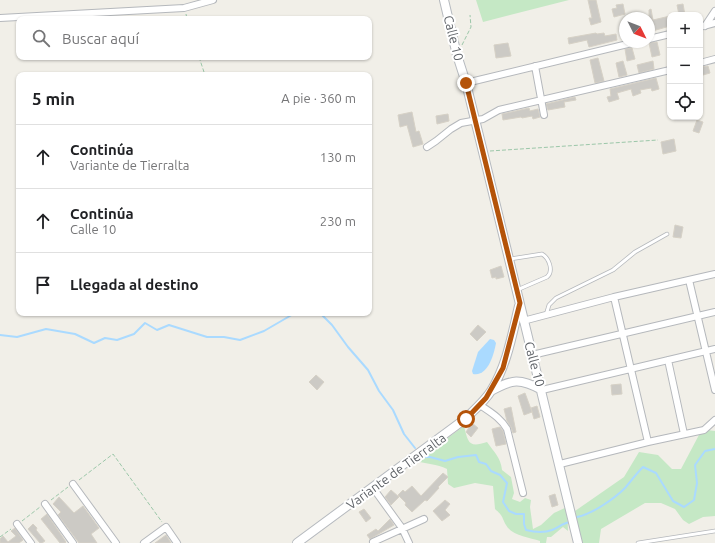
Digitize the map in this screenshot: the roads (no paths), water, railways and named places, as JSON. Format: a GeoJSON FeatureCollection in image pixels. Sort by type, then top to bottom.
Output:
{"type":"FeatureCollection","features":[{"type":"Feature","properties":{"kind":"main road","name":"Calle 10"},"geometry":{"type":"LineString","coordinates":[[444,0],[457,55],[484,152],[523,321],[542,390],[578,543]]}},
{"type":"Feature","properties":{"kind":"main road","name":"Variante de Tierralta"},"geometry":{"type":"LineString","coordinates":[[297,543],[466,419],[480,405],[503,368],[520,303]]}},
{"type":"Feature","properties":{"kind":"main road"},"geometry":{"type":"LineString","coordinates":[[490,391],[503,384],[514,381],[522,381],[542,390]]}},
{"type":"Feature","properties":{"kind":"street"},"geometry":{"type":"LineString","coordinates":[[37,16],[184,8],[213,0]]}},
{"type":"Feature","properties":{"kind":"street"},"geometry":{"type":"LineString","coordinates":[[703,25],[715,11]]}},
{"type":"Feature","properties":{"kind":"street"},"geometry":{"type":"LineString","coordinates":[[0,18],[16,17]]}},
{"type":"Feature","properties":{"kind":"street"},"geometry":{"type":"LineString","coordinates":[[703,26],[715,23]]}},
{"type":"Feature","properties":{"kind":"street"},"geometry":{"type":"LineString","coordinates":[[655,38],[667,35]]}},
{"type":"Feature","properties":{"kind":"street"},"geometry":{"type":"LineString","coordinates":[[466,83],[619,46]]}},
{"type":"Feature","properties":{"kind":"street"},"geometry":{"type":"LineString","coordinates":[[703,62],[715,59]]}},
{"type":"Feature","properties":{"kind":"street"},"geometry":{"type":"LineString","coordinates":[[535,66],[544,115]]}},
{"type":"Feature","properties":{"kind":"street"},"geometry":{"type":"LineString","coordinates":[[427,147],[451,128],[461,123],[483,118],[499,110],[667,71]]}},
{"type":"Feature","properties":{"kind":"street"},"geometry":{"type":"LineString","coordinates":[[523,321],[715,274]]}},
{"type":"Feature","properties":{"kind":"street"},"geometry":{"type":"LineString","coordinates":[[689,280],[715,389]]}},
{"type":"Feature","properties":{"kind":"street"},"geometry":{"type":"LineString","coordinates":[[614,298],[648,442]]}},
{"type":"Feature","properties":{"kind":"street"},"geometry":{"type":"LineString","coordinates":[[532,355],[715,312]]}},
{"type":"Feature","properties":{"kind":"street"},"geometry":{"type":"LineString","coordinates":[[542,390],[715,349]]}},
{"type":"Feature","properties":{"kind":"street"},"geometry":{"type":"LineString","coordinates":[[668,360],[684,434]]}},
{"type":"Feature","properties":{"kind":"street"},"geometry":{"type":"LineString","coordinates":[[480,405],[504,423],[507,429],[523,493]]}},
{"type":"Feature","properties":{"kind":"street"},"geometry":{"type":"LineString","coordinates":[[560,464],[704,430],[715,420]]}},
{"type":"Feature","properties":{"kind":"street"},"geometry":{"type":"LineString","coordinates":[[73,484],[116,543]]}},
{"type":"Feature","properties":{"kind":"street"},"geometry":{"type":"LineString","coordinates":[[373,488],[402,528],[409,543]]}},
{"type":"Feature","properties":{"kind":"street"},"geometry":{"type":"LineString","coordinates":[[45,504],[73,543]]}},
{"type":"Feature","properties":{"kind":"street"},"geometry":{"type":"LineString","coordinates":[[373,542],[424,519]]}},
{"type":"Feature","properties":{"kind":"street"},"geometry":{"type":"LineString","coordinates":[[17,524],[31,543]]}},
{"type":"Feature","properties":{"kind":"street"},"geometry":{"type":"LineString","coordinates":[[144,543],[166,527],[177,543]]}},
{"type":"Feature","properties":{"kind":"lane"},"geometry":{"type":"LineString","coordinates":[[546,315],[548,305],[556,298],[613,270],[635,252],[667,234]]}},
{"type":"Feature","properties":{"kind":"lane"},"geometry":{"type":"LineString","coordinates":[[509,259],[542,254],[547,259],[551,270],[550,274],[547,276],[517,290]]}},
{"type":"Feature","properties":{"kind":"lane"},"geometry":{"type":"LineString","coordinates":[[638,543],[715,531]]}},
{"type":"Feature","properties":{"kind":"water"},"geometry":{"type":"Polygon","coordinates":[[[490,339],[494,340],[496,343],[494,353],[489,364],[483,372],[473,374],[472,371],[478,352],[490,339]]]}},
{"type":"Feature","properties":{"kind":"waterway"},"geometry":{"type":"LineString","coordinates":[[0,335],[17,337],[46,329],[75,334],[94,343],[105,338],[117,340],[134,334],[145,323],[157,330],[169,325],[207,337],[224,337],[240,340],[264,331],[290,316]]}},
{"type":"Feature","properties":{"kind":"waterway"},"geometry":{"type":"LineString","coordinates":[[323,316],[368,370],[379,391],[393,410],[404,434],[415,448]]}},
{"type":"Feature","properties":{"kind":"waterway"},"geometry":{"type":"LineString","coordinates":[[577,517],[602,506],[615,497],[643,467],[656,473],[673,501],[684,507],[694,500],[697,483],[695,465],[705,451],[715,449]]}},
{"type":"Feature","properties":{"kind":"waterway"},"geometry":{"type":"LineString","coordinates":[[424,457],[445,461],[458,457],[476,455],[479,462],[486,464],[491,471],[500,475],[507,483],[503,502],[509,511],[516,514],[524,514],[524,524],[526,530],[546,532],[570,522]]}}]}
